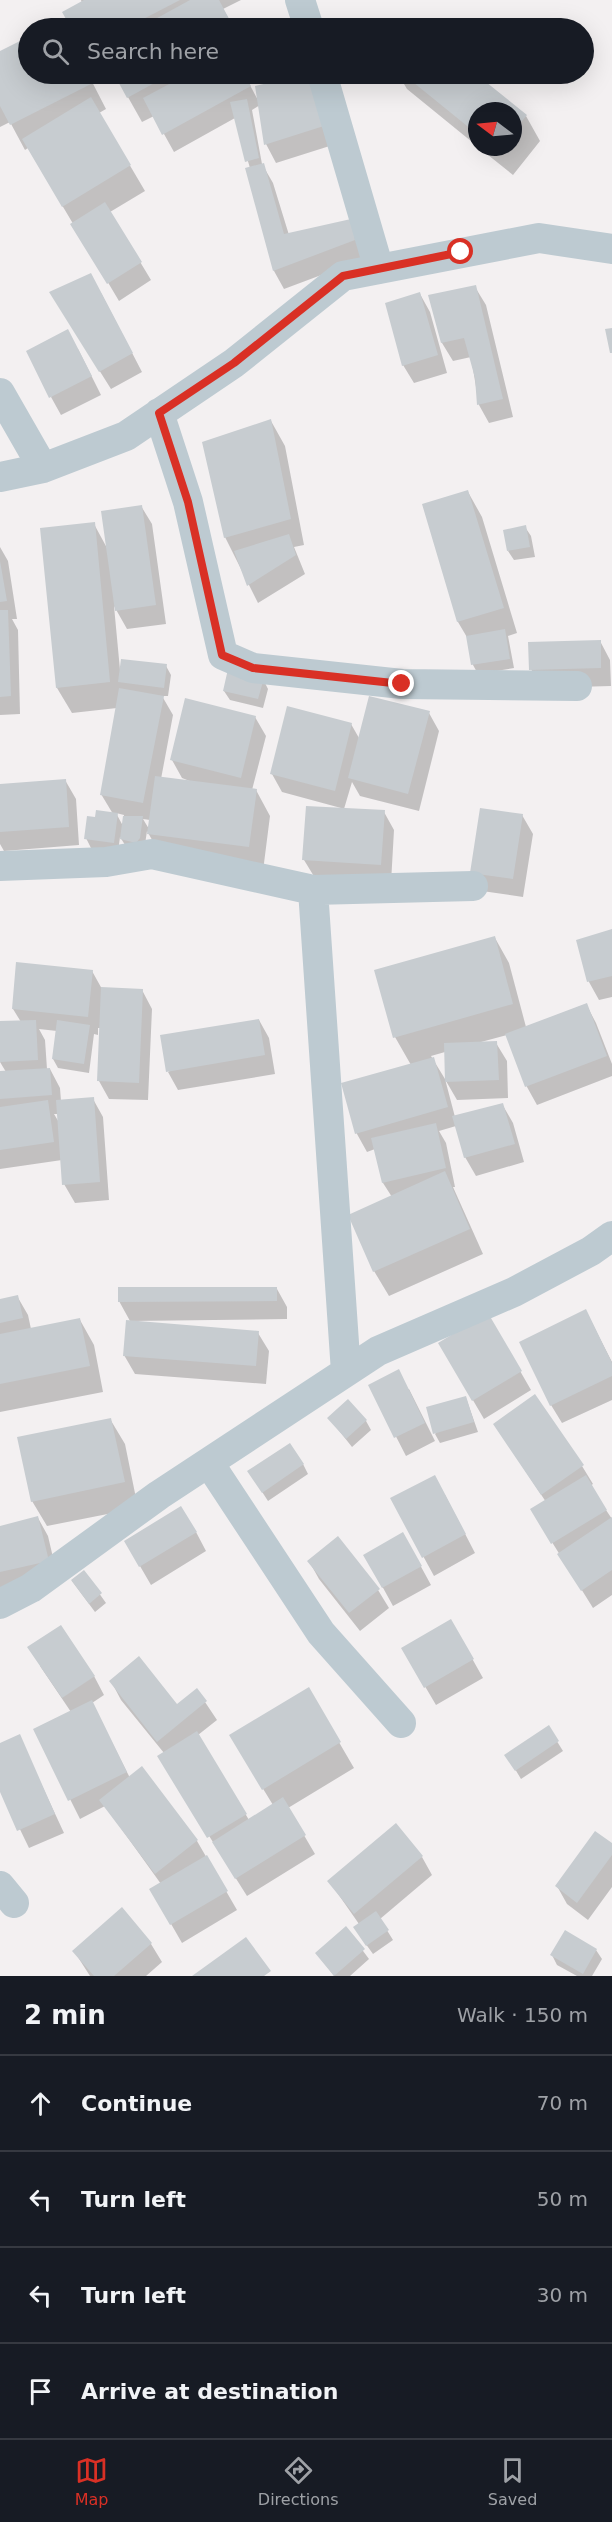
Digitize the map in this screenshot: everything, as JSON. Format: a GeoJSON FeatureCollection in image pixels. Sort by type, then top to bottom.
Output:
{"type":"FeatureCollection","features":[{"type":"Feature","properties":{"kind":"street"},"geometry":{"type":"LineString","coordinates":[[300,0],[306,18]]}},
{"type":"Feature","properties":{"kind":"street"},"geometry":{"type":"LineString","coordinates":[[325,84],[379,269]]}},
{"type":"Feature","properties":{"kind":"street"},"geometry":{"type":"LineString","coordinates":[[0,477],[43,468],[126,436],[234,363],[343,276],[539,238],[612,249]]}},
{"type":"Feature","properties":{"kind":"street"},"geometry":{"type":"LineString","coordinates":[[0,393],[43,468]]}},
{"type":"Feature","properties":{"kind":"street"},"geometry":{"type":"LineString","coordinates":[[159,413],[188,502],[222,655],[253,668],[402,684],[577,686]]}},
{"type":"Feature","properties":{"kind":"street"},"geometry":{"type":"LineString","coordinates":[[0,866],[106,862],[152,854],[314,890],[473,886]]}},
{"type":"Feature","properties":{"kind":"street"},"geometry":{"type":"LineString","coordinates":[[314,890],[346,1372]]}},
{"type":"Feature","properties":{"kind":"street"},"geometry":{"type":"LineString","coordinates":[[0,1604],[32,1588],[208,1463],[378,1351],[514,1292],[591,1251],[612,1236]]}},
{"type":"Feature","properties":{"kind":"street"},"geometry":{"type":"LineString","coordinates":[[208,1463],[321,1633],[400,1723]]}},
{"type":"Feature","properties":{"kind":"building"},"geometry":{"type":"Polygon","coordinates":[[[84,0],[180,0],[145,18],[65,18],[62,12],[84,0]]]}},
{"type":"Feature","properties":{"kind":"building"},"geometry":{"type":"Polygon","coordinates":[[[190,0],[219,0],[229,18],[157,18],[190,0]]]}},
{"type":"Feature","properties":{"kind":"building"},"geometry":{"type":"Polygon","coordinates":[[[18,42],[18,84],[91,84],[10,125],[0,106],[0,51],[18,42]]]}},
{"type":"Feature","properties":{"kind":"building"},"geometry":{"type":"Polygon","coordinates":[[[119,84],[153,84],[127,98],[119,84]]]}},
{"type":"Feature","properties":{"kind":"building"},"geometry":{"type":"Polygon","coordinates":[[[169,84],[250,84],[251,86],[162,135],[143,98],[169,84]]]}},
{"type":"Feature","properties":{"kind":"building"},"geometry":{"type":"Polygon","coordinates":[[[313,84],[327,125],[264,145],[255,86],[313,84]]]}},
{"type":"Feature","properties":{"kind":"building"},"geometry":{"type":"Polygon","coordinates":[[[415,84],[488,84],[511,102],[468,102],[468,127],[415,84]]]}},
{"type":"Feature","properties":{"kind":"building"},"geometry":{"type":"Polygon","coordinates":[[[91,97],[131,165],[62,207],[22,139],[91,97]]]}},
{"type":"Feature","properties":{"kind":"building"},"geometry":{"type":"Polygon","coordinates":[[[247,99],[259,158],[245,162],[230,102],[247,99]]]}},
{"type":"Feature","properties":{"kind":"building"},"geometry":{"type":"Polygon","coordinates":[[[522,111],[527,115],[522,121],[522,111]]]}},
{"type":"Feature","properties":{"kind":"building"},"geometry":{"type":"Polygon","coordinates":[[[264,163],[284,234],[351,219],[355,240],[273,271],[245,168],[264,163]]]}},
{"type":"Feature","properties":{"kind":"building"},"geometry":{"type":"Polygon","coordinates":[[[105,202],[142,262],[107,284],[70,224],[105,202]]]}},
{"type":"Feature","properties":{"kind":"building"},"geometry":{"type":"Polygon","coordinates":[[[91,273],[133,353],[99,372],[49,292],[91,273]]]}},
{"type":"Feature","properties":{"kind":"building"},"geometry":{"type":"Polygon","coordinates":[[[476,285],[503,399],[477,405],[475,378],[464,338],[441,343],[428,295],[476,285]]]}},
{"type":"Feature","properties":{"kind":"building"},"geometry":{"type":"Polygon","coordinates":[[[420,292],[438,355],[402,366],[385,303],[420,292]]]}},
{"type":"Feature","properties":{"kind":"building"},"geometry":{"type":"Polygon","coordinates":[[[612,328],[612,353],[610,353],[605,329],[612,328]]]}},
{"type":"Feature","properties":{"kind":"building"},"geometry":{"type":"Polygon","coordinates":[[[68,329],[92,376],[49,398],[26,351],[68,329]]]}},
{"type":"Feature","properties":{"kind":"building"},"geometry":{"type":"Polygon","coordinates":[[[271,419],[291,519],[224,538],[202,442],[271,419]]]}},
{"type":"Feature","properties":{"kind":"building"},"geometry":{"type":"Polygon","coordinates":[[[468,490],[504,608],[457,622],[422,504],[468,490]]]}},
{"type":"Feature","properties":{"kind":"building"},"geometry":{"type":"Polygon","coordinates":[[[142,505],[156,605],[115,611],[101,511],[142,505]]]}},
{"type":"Feature","properties":{"kind":"building"},"geometry":{"type":"Polygon","coordinates":[[[95,522],[110,682],[56,688],[40,528],[95,522]]]}},
{"type":"Feature","properties":{"kind":"building"},"geometry":{"type":"Polygon","coordinates":[[[526,525],[530,547],[507,551],[503,530],[526,525]]]}},
{"type":"Feature","properties":{"kind":"building"},"geometry":{"type":"Polygon","coordinates":[[[289,534],[296,555],[247,586],[234,551],[289,534]]]}},
{"type":"Feature","properties":{"kind":"building"},"geometry":{"type":"Polygon","coordinates":[[[0,561],[7,601],[0,602],[0,561]]]}},
{"type":"Feature","properties":{"kind":"building"},"geometry":{"type":"Polygon","coordinates":[[[0,610],[8,610],[11,696],[0,697],[0,610]]]}},
{"type":"Feature","properties":{"kind":"building"},"geometry":{"type":"Polygon","coordinates":[[[505,629],[510,659],[471,665],[466,636],[505,629]]]}},
{"type":"Feature","properties":{"kind":"building"},"geometry":{"type":"Polygon","coordinates":[[[601,640],[601,668],[529,670],[528,642],[601,640]]]}},
{"type":"Feature","properties":{"kind":"building"},"geometry":{"type":"Polygon","coordinates":[[[121,659],[167,664],[164,688],[118,682],[121,659]]]}},
{"type":"Feature","properties":{"kind":"building"},"geometry":{"type":"Polygon","coordinates":[[[228,669],[264,678],[258,699],[223,691],[228,669]]]}},
{"type":"Feature","properties":{"kind":"building"},"geometry":{"type":"Polygon","coordinates":[[[119,688],[164,696],[143,803],[100,795],[119,688]]]}},
{"type":"Feature","properties":{"kind":"building"},"geometry":{"type":"Polygon","coordinates":[[[369,696],[430,711],[408,794],[348,778],[369,696]]]}},
{"type":"Feature","properties":{"kind":"building"},"geometry":{"type":"Polygon","coordinates":[[[185,698],[256,716],[241,778],[170,760],[185,698]]]}},
{"type":"Feature","properties":{"kind":"building"},"geometry":{"type":"Polygon","coordinates":[[[287,706],[352,723],[335,791],[270,774],[287,706]]]}},
{"type":"Feature","properties":{"kind":"building"},"geometry":{"type":"Polygon","coordinates":[[[155,776],[257,789],[249,847],[147,834],[155,776]]]}},
{"type":"Feature","properties":{"kind":"building"},"geometry":{"type":"Polygon","coordinates":[[[66,779],[69,827],[0,832],[0,784],[66,779]]]}},
{"type":"Feature","properties":{"kind":"building"},"geometry":{"type":"Polygon","coordinates":[[[306,806],[385,810],[381,865],[302,860],[306,806]]]}},
{"type":"Feature","properties":{"kind":"building"},"geometry":{"type":"Polygon","coordinates":[[[480,808],[523,814],[513,879],[470,873],[480,808]]]}},
{"type":"Feature","properties":{"kind":"building"},"geometry":{"type":"Polygon","coordinates":[[[96,810],[118,813],[114,843],[84,839],[87,816],[95,817],[96,810]]]}},
{"type":"Feature","properties":{"kind":"building"},"geometry":{"type":"Polygon","coordinates":[[[123,816],[143,816],[140,838],[136,843],[120,839],[123,816]]]}},
{"type":"Feature","properties":{"kind":"building"},"geometry":{"type":"Polygon","coordinates":[[[612,929],[612,976],[587,982],[576,940],[612,929]]]}},
{"type":"Feature","properties":{"kind":"building"},"geometry":{"type":"Polygon","coordinates":[[[495,936],[513,1004],[393,1038],[374,970],[495,936]]]}},
{"type":"Feature","properties":{"kind":"building"},"geometry":{"type":"Polygon","coordinates":[[[16,962],[93,970],[88,1017],[12,1009],[16,962]]]}},
{"type":"Feature","properties":{"kind":"building"},"geometry":{"type":"Polygon","coordinates":[[[101,987],[143,989],[139,1083],[97,1081],[101,987]]]}},
{"type":"Feature","properties":{"kind":"building"},"geometry":{"type":"Polygon","coordinates":[[[587,1003],[607,1056],[525,1087],[505,1034],[587,1003]]]}},
{"type":"Feature","properties":{"kind":"building"},"geometry":{"type":"Polygon","coordinates":[[[259,1019],[265,1055],[166,1072],[160,1035],[259,1019]]]}},
{"type":"Feature","properties":{"kind":"building"},"geometry":{"type":"Polygon","coordinates":[[[36,1020],[38,1060],[0,1062],[0,1021],[36,1020]]]}},
{"type":"Feature","properties":{"kind":"building"},"geometry":{"type":"Polygon","coordinates":[[[57,1020],[90,1025],[84,1064],[52,1059],[57,1020]]]}},
{"type":"Feature","properties":{"kind":"building"},"geometry":{"type":"Polygon","coordinates":[[[497,1041],[499,1080],[445,1082],[444,1043],[497,1041]]]}},
{"type":"Feature","properties":{"kind":"building"},"geometry":{"type":"Polygon","coordinates":[[[434,1057],[448,1107],[355,1134],[341,1083],[434,1057]]]}},
{"type":"Feature","properties":{"kind":"building"},"geometry":{"type":"Polygon","coordinates":[[[50,1068],[52,1095],[0,1099],[0,1071],[50,1068]]]}},
{"type":"Feature","properties":{"kind":"building"},"geometry":{"type":"Polygon","coordinates":[[[94,1097],[100,1182],[62,1185],[56,1100],[94,1097]]]}},
{"type":"Feature","properties":{"kind":"building"},"geometry":{"type":"Polygon","coordinates":[[[48,1100],[54,1142],[0,1150],[0,1107],[48,1100]]]}},
{"type":"Feature","properties":{"kind":"building"},"geometry":{"type":"Polygon","coordinates":[[[503,1103],[515,1144],[464,1158],[452,1116],[503,1103]]]}},
{"type":"Feature","properties":{"kind":"building"},"geometry":{"type":"Polygon","coordinates":[[[436,1123],[446,1168],[382,1183],[371,1138],[436,1123]]]}},
{"type":"Feature","properties":{"kind":"building"},"geometry":{"type":"Polygon","coordinates":[[[445,1171],[470,1229],[373,1272],[348,1215],[445,1171]]]}},
{"type":"Feature","properties":{"kind":"building"},"geometry":{"type":"Polygon","coordinates":[[[118,1287],[277,1287],[277,1301],[118,1302],[118,1287]]]}},
{"type":"Feature","properties":{"kind":"building"},"geometry":{"type":"Polygon","coordinates":[[[18,1295],[23,1318],[0,1323],[0,1299],[18,1295]]]}},
{"type":"Feature","properties":{"kind":"building"},"geometry":{"type":"Polygon","coordinates":[[[586,1309],[612,1363],[612,1376],[550,1406],[519,1342],[586,1309]]]}},
{"type":"Feature","properties":{"kind":"building"},"geometry":{"type":"Polygon","coordinates":[[[488,1313],[522,1371],[472,1401],[438,1343],[488,1313]]]}},
{"type":"Feature","properties":{"kind":"building"},"geometry":{"type":"Polygon","coordinates":[[[80,1318],[90,1366],[0,1384],[0,1334],[80,1318]]]}},
{"type":"Feature","properties":{"kind":"building"},"geometry":{"type":"Polygon","coordinates":[[[126,1320],[259,1331],[256,1366],[123,1356],[126,1320]]]}},
{"type":"Feature","properties":{"kind":"building"},"geometry":{"type":"Polygon","coordinates":[[[399,1369],[425,1423],[394,1438],[368,1385],[399,1369]]]}},
{"type":"Feature","properties":{"kind":"building"},"geometry":{"type":"Polygon","coordinates":[[[535,1394],[584,1465],[541,1495],[493,1424],[535,1394]]]}},
{"type":"Feature","properties":{"kind":"building"},"geometry":{"type":"Polygon","coordinates":[[[466,1396],[474,1422],[433,1434],[426,1407],[466,1396]]]}},
{"type":"Feature","properties":{"kind":"building"},"geometry":{"type":"Polygon","coordinates":[[[348,1399],[367,1420],[346,1439],[327,1418],[348,1399]]]}},
{"type":"Feature","properties":{"kind":"building"},"geometry":{"type":"Polygon","coordinates":[[[111,1418],[125,1482],[31,1502],[17,1437],[111,1418]]]}},
{"type":"Feature","properties":{"kind":"building"},"geometry":{"type":"Polygon","coordinates":[[[290,1443],[304,1464],[262,1493],[247,1471],[290,1443]]]}},
{"type":"Feature","properties":{"kind":"building"},"geometry":{"type":"Polygon","coordinates":[[[435,1475],[466,1534],[422,1558],[390,1498],[435,1475]]]}},
{"type":"Feature","properties":{"kind":"building"},"geometry":{"type":"Polygon","coordinates":[[[586,1475],[607,1510],[551,1544],[530,1509],[586,1475]]]}},
{"type":"Feature","properties":{"kind":"building"},"geometry":{"type":"Polygon","coordinates":[[[181,1506],[197,1532],[139,1567],[124,1541],[181,1506]]]}},
{"type":"Feature","properties":{"kind":"building"},"geometry":{"type":"Polygon","coordinates":[[[38,1516],[49,1561],[0,1572],[0,1526],[38,1516]]]}},
{"type":"Feature","properties":{"kind":"building"},"geometry":{"type":"Polygon","coordinates":[[[612,1517],[612,1570],[581,1591],[557,1554],[612,1517]]]}},
{"type":"Feature","properties":{"kind":"building"},"geometry":{"type":"Polygon","coordinates":[[[403,1532],[422,1566],[382,1588],[363,1555],[403,1532]]]}},
{"type":"Feature","properties":{"kind":"building"},"geometry":{"type":"Polygon","coordinates":[[[338,1536],[380,1589],[349,1613],[307,1561],[338,1536]]]}},
{"type":"Feature","properties":{"kind":"building"},"geometry":{"type":"Polygon","coordinates":[[[84,1570],[102,1593],[89,1604],[71,1580],[84,1570]]]}},
{"type":"Feature","properties":{"kind":"building"},"geometry":{"type":"Polygon","coordinates":[[[451,1619],[474,1659],[424,1688],[401,1648],[451,1619]]]}},
{"type":"Feature","properties":{"kind":"building"},"geometry":{"type":"Polygon","coordinates":[[[61,1625],[95,1676],[62,1698],[27,1647],[61,1625]]]}},
{"type":"Feature","properties":{"kind":"building"},"geometry":{"type":"Polygon","coordinates":[[[139,1656],[177,1704],[197,1688],[207,1701],[157,1742],[109,1681],[139,1656]]]}},
{"type":"Feature","properties":{"kind":"building"},"geometry":{"type":"Polygon","coordinates":[[[309,1687],[341,1742],[262,1790],[229,1735],[309,1687]]]}},
{"type":"Feature","properties":{"kind":"building"},"geometry":{"type":"Polygon","coordinates":[[[92,1700],[127,1772],[68,1801],[33,1729],[92,1700]]]}},
{"type":"Feature","properties":{"kind":"building"},"geometry":{"type":"Polygon","coordinates":[[[549,1725],[559,1741],[515,1771],[504,1755],[549,1725]]]}},
{"type":"Feature","properties":{"kind":"building"},"geometry":{"type":"Polygon","coordinates":[[[197,1731],[247,1814],[207,1838],[157,1756],[197,1731]]]}},
{"type":"Feature","properties":{"kind":"building"},"geometry":{"type":"Polygon","coordinates":[[[20,1734],[55,1814],[17,1831],[0,1792],[0,1743],[20,1734]]]}},
{"type":"Feature","properties":{"kind":"building"},"geometry":{"type":"Polygon","coordinates":[[[142,1766],[198,1840],[155,1874],[99,1800],[142,1766]]]}},
{"type":"Feature","properties":{"kind":"building"},"geometry":{"type":"Polygon","coordinates":[[[283,1797],[306,1835],[235,1879],[212,1842],[283,1797]]]}},
{"type":"Feature","properties":{"kind":"building"},"geometry":{"type":"Polygon","coordinates":[[[396,1823],[423,1856],[354,1914],[327,1881],[396,1823]]]}},
{"type":"Feature","properties":{"kind":"building"},"geometry":{"type":"Polygon","coordinates":[[[595,1831],[612,1843],[612,1855],[577,1903],[555,1886],[595,1831]]]}},
{"type":"Feature","properties":{"kind":"building"},"geometry":{"type":"Polygon","coordinates":[[[207,1855],[228,1891],[170,1925],[149,1889],[207,1855]]]}},
{"type":"Feature","properties":{"kind":"building"},"geometry":{"type":"Polygon","coordinates":[[[122,1907],[152,1943],[114,1976],[94,1976],[72,1951],[122,1907]]]}},
{"type":"Feature","properties":{"kind":"building"},"geometry":{"type":"Polygon","coordinates":[[[376,1911],[389,1930],[366,1946],[353,1927],[376,1911]]]}},
{"type":"Feature","properties":{"kind":"building"},"geometry":{"type":"Polygon","coordinates":[[[346,1926],[365,1949],[334,1976],[315,1953],[346,1926]]]}},
{"type":"Feature","properties":{"kind":"building"},"geometry":{"type":"Polygon","coordinates":[[[565,1930],[597,1949],[583,1974],[550,1955],[565,1930]]]}},
{"type":"Feature","properties":{"kind":"building"},"geometry":{"type":"Polygon","coordinates":[[[246,1937],[271,1971],[264,1976],[192,1976],[246,1937]]]}},
{"type":"Feature","properties":{"kind":"route"},"geometry":{"type":"LineString","coordinates":[[402,684],[253,668],[222,655],[188,502],[159,413],[234,363],[343,276],[461,252]]}}]}
